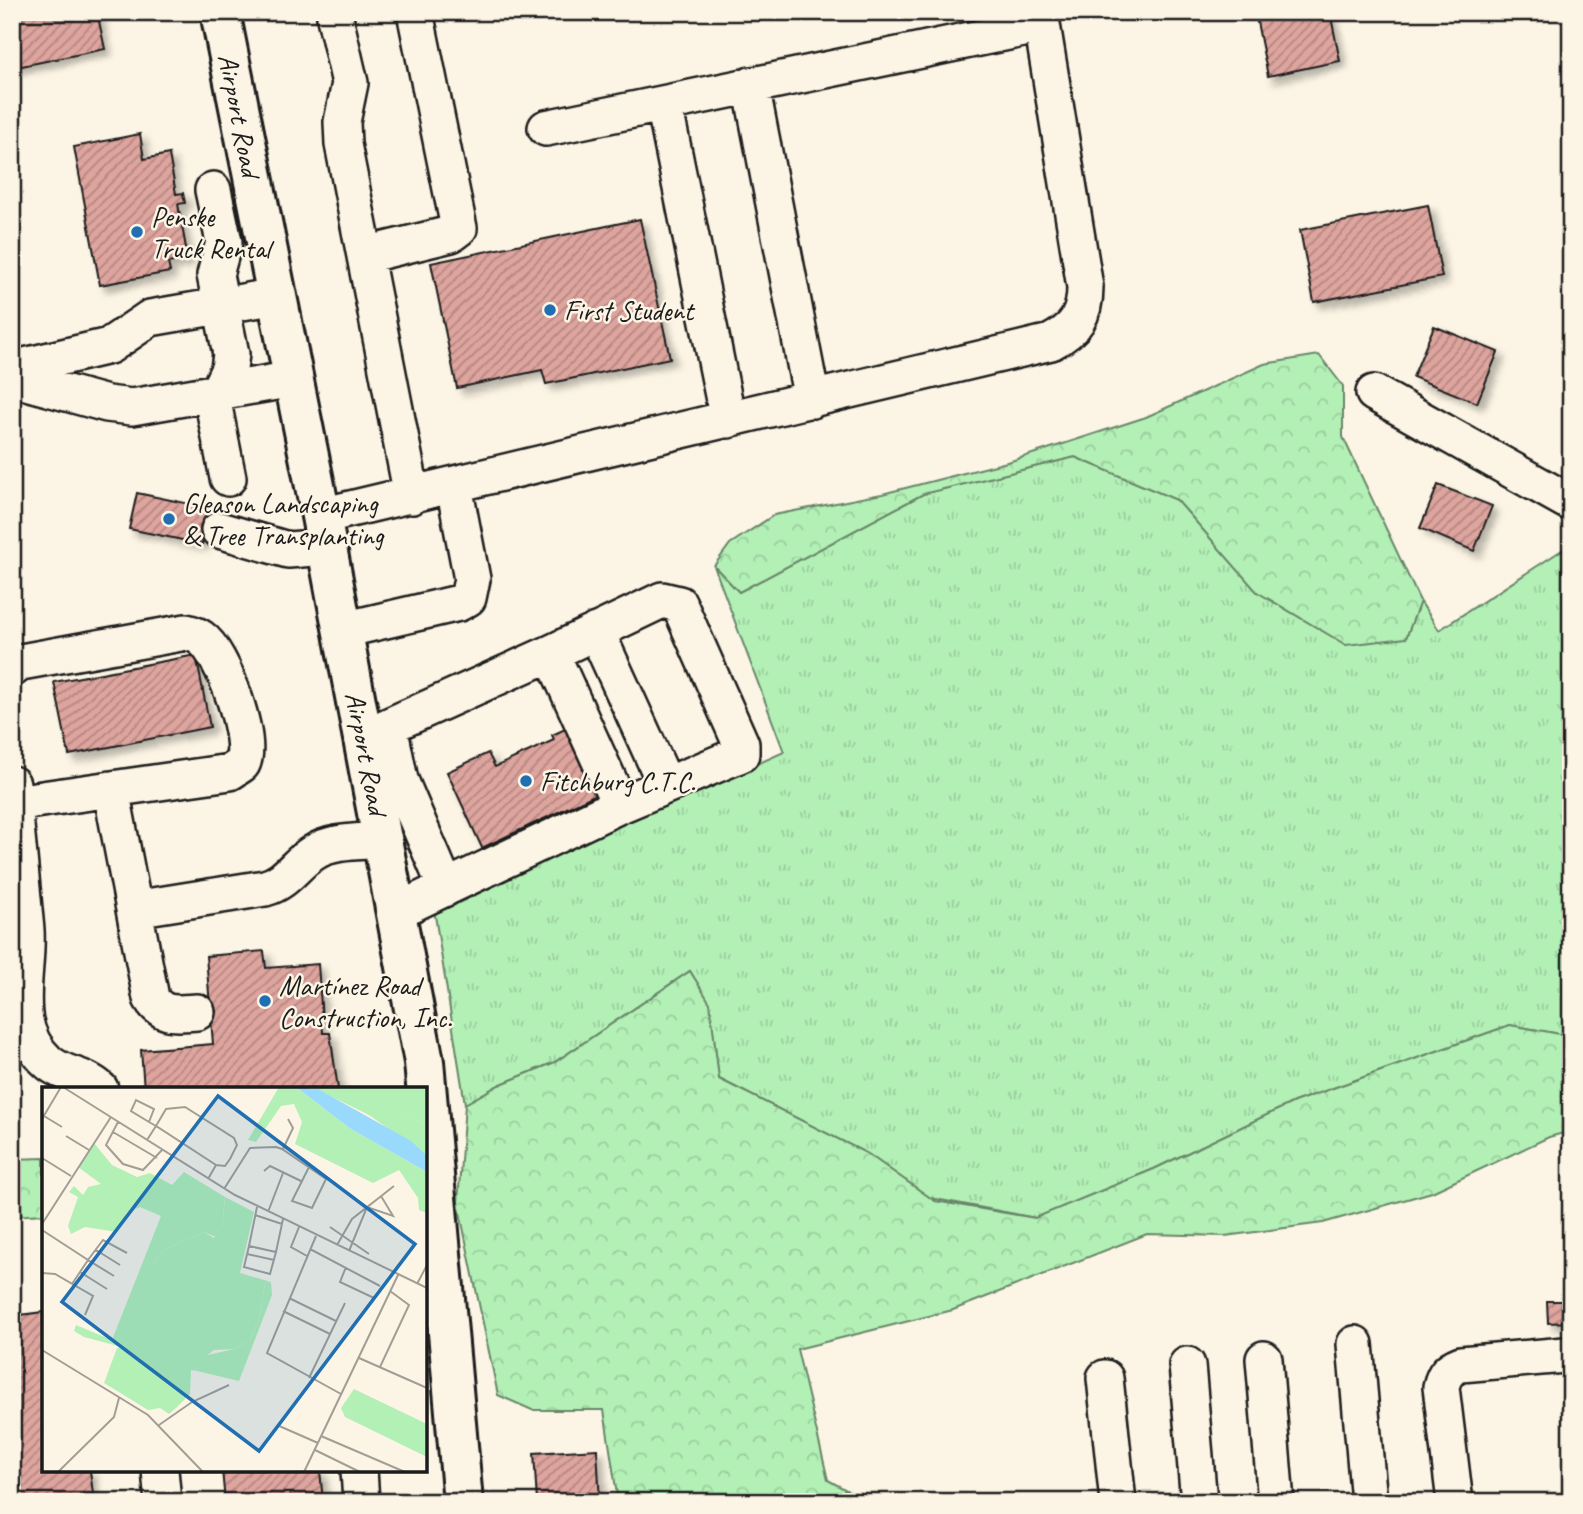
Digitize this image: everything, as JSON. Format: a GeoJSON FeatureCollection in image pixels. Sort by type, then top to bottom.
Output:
{"type":"FeatureCollection","features":[{"type":"Feature","properties":{"kind":"main road","name":"Airport Road"},"geometry":{"type":"LineString","coordinates":[[220,12],[344,631],[376,731],[384,840],[424,1062],[425,1087]]}},
{"type":"Feature","properties":{"kind":"main road","name":"Airport Road"},"geometry":{"type":"LineString","coordinates":[[427,1121],[434,1258],[463,1502]]}},
{"type":"Feature","properties":{"kind":"lane"},"geometry":{"type":"LineString","coordinates":[[365,256],[451,234],[459,228],[415,12]]}},
{"type":"Feature","properties":{"kind":"lane"},"geometry":{"type":"LineString","coordinates":[[335,18],[350,83],[342,122],[343,144],[412,496]]}},
{"type":"Feature","properties":{"kind":"lane"},"geometry":{"type":"LineString","coordinates":[[219,530],[288,550],[324,531],[412,496],[1051,342],[1078,323],[1085,307],[1085,287],[1041,18],[751,85],[546,128]]}},
{"type":"Feature","properties":{"kind":"lane"},"geometry":{"type":"LineString","coordinates":[[751,85],[812,400]]}},
{"type":"Feature","properties":{"kind":"lane"},"geometry":{"type":"LineString","coordinates":[[664,104],[728,420]]}},
{"type":"Feature","properties":{"kind":"lane"},"geometry":{"type":"LineString","coordinates":[[213,190],[224,242],[215,275],[231,354],[223,383],[215,393],[214,413],[228,478]]}},
{"type":"Feature","properties":{"kind":"lane"},"geometry":{"type":"LineString","coordinates":[[222,254],[265,241]]}},
{"type":"Feature","properties":{"kind":"lane"},"geometry":{"type":"LineString","coordinates":[[12,369],[108,346],[150,318],[277,296]]}},
{"type":"Feature","properties":{"kind":"lane"},"geometry":{"type":"LineString","coordinates":[[12,378],[107,404],[132,407],[293,379]]}},
{"type":"Feature","properties":{"kind":"lane"},"geometry":{"type":"LineString","coordinates":[[1374,393],[1571,503]]}},
{"type":"Feature","properties":{"kind":"lane"},"geometry":{"type":"LineString","coordinates":[[344,631],[459,603],[468,598],[472,579],[454,486]]}},
{"type":"Feature","properties":{"kind":"lane"},"geometry":{"type":"LineString","coordinates":[[397,911],[446,888],[620,805],[741,754],[741,744],[679,604],[662,600],[376,731],[398,772],[446,888]]}},
{"type":"Feature","properties":{"kind":"lane"},"geometry":{"type":"LineString","coordinates":[[597,631],[666,785]]}},
{"type":"Feature","properties":{"kind":"lane"},"geometry":{"type":"LineString","coordinates":[[12,669],[21,662],[186,632],[201,638],[214,652],[223,668],[246,744],[242,764],[230,772],[111,789],[13,794],[27,954],[17,996],[25,1023],[40,1053],[50,1064],[93,1082],[98,1087]]}},
{"type":"Feature","properties":{"kind":"lane"},"geometry":{"type":"LineString","coordinates":[[551,653],[620,805]]}},
{"type":"Feature","properties":{"kind":"lane"},"geometry":{"type":"LineString","coordinates":[[111,789],[151,998],[156,1005],[170,1014],[197,1012]]}},
{"type":"Feature","properties":{"kind":"lane"},"geometry":{"type":"LineString","coordinates":[[134,909],[265,888],[284,880],[311,853],[324,847],[384,840]]}},
{"type":"Feature","properties":{"kind":"lane"},"geometry":{"type":"LineString","coordinates":[[1355,1344],[1369,1502]]}},
{"type":"Feature","properties":{"kind":"lane"},"geometry":{"type":"LineString","coordinates":[[1455,1502],[1441,1387],[1449,1369],[1461,1364],[1565,1355]]}},
{"type":"Feature","properties":{"kind":"lane"},"geometry":{"type":"LineString","coordinates":[[1264,1359],[1276,1502]]}},
{"type":"Feature","properties":{"kind":"lane"},"geometry":{"type":"LineString","coordinates":[[1187,1365],[1199,1502]]}},
{"type":"Feature","properties":{"kind":"lane"},"geometry":{"type":"LineString","coordinates":[[1105,1378],[1118,1502]]}},
{"type":"Feature","properties":{"kind":"lane"},"geometry":{"type":"LineString","coordinates":[[160,1472],[163,1502]]}},
{"type":"Feature","properties":{"kind":"lane"},"geometry":{"type":"LineString","coordinates":[[359,1472],[361,1502]]}},
{"type":"Feature","properties":{"kind":"green space"},"geometry":{"type":"Polygon","coordinates":[[[1319,355],[1343,386],[1343,437],[1420,601],[1406,638],[1346,645],[1257,592],[1177,500],[1075,457],[923,494],[739,592],[714,566],[730,544],[774,515],[882,494],[1011,461],[1146,417],[1264,364],[1319,355]]]}},
{"type":"Feature","properties":{"kind":"green space"},"geometry":{"type":"Polygon","coordinates":[[[1075,457],[1177,500],[1257,591],[1406,638],[1420,601],[1439,630],[1562,550],[1571,552],[1571,1036],[1510,1025],[1294,1102],[1154,1169],[1036,1218],[930,1198],[868,1154],[719,1079],[710,1004],[690,971],[555,1062],[499,1085],[465,1104],[434,909],[784,752],[714,566],[739,592],[923,494],[1075,457]]]}},
{"type":"Feature","properties":{"kind":"green space"},"geometry":{"type":"Polygon","coordinates":[[[690,971],[710,1003],[719,1079],[868,1154],[935,1201],[1035,1218],[1154,1169],[1294,1102],[1510,1025],[1571,1036],[1571,1131],[1549,1137],[1432,1192],[1323,1223],[1225,1236],[1147,1234],[953,1310],[797,1349],[828,1480],[868,1502],[618,1502],[604,1410],[532,1410],[498,1395],[458,1203],[465,1104],[499,1085],[555,1062],[690,971]]]}},
{"type":"Feature","properties":{"kind":"green space"},"geometry":{"type":"Polygon","coordinates":[[[42,1158],[42,1214],[12,1216],[12,1159],[42,1158]]]}},
{"type":"Feature","properties":{"kind":"building"},"geometry":{"type":"Polygon","coordinates":[[[12,12],[97,12],[105,49],[12,68],[12,12]]]}},
{"type":"Feature","properties":{"kind":"building"},"geometry":{"type":"Polygon","coordinates":[[[1255,12],[1330,12],[1340,61],[1268,76],[1255,12]]]}},
{"type":"Feature","properties":{"kind":"building","name":"Penske Truck Rental"},"geometry":{"type":"Polygon","coordinates":[[[140,134],[144,159],[169,154],[176,194],[183,193],[185,203],[178,204],[188,259],[168,263],[170,272],[100,285],[74,147],[140,134]]]}},
{"type":"Feature","properties":{"kind":"building"},"geometry":{"type":"Polygon","coordinates":[[[1428,205],[1442,277],[1314,302],[1300,230],[1428,205]]]}},
{"type":"Feature","properties":{"kind":"building","name":"First Student"},"geometry":{"type":"Polygon","coordinates":[[[640,219],[670,358],[546,384],[542,370],[457,388],[431,263],[640,219]]]}},
{"type":"Feature","properties":{"kind":"building"},"geometry":{"type":"Polygon","coordinates":[[[1434,326],[1498,352],[1477,403],[1413,377],[1434,326]]]}},
{"type":"Feature","properties":{"kind":"building"},"geometry":{"type":"Polygon","coordinates":[[[1438,485],[1492,506],[1474,551],[1420,528],[1438,485]]]}},
{"type":"Feature","properties":{"kind":"building","name":"Gleason Landscaping & Tree Transplanting"},"geometry":{"type":"Polygon","coordinates":[[[137,493],[209,508],[202,544],[129,529],[137,493]]]}},
{"type":"Feature","properties":{"kind":"building"},"geometry":{"type":"Polygon","coordinates":[[[196,655],[210,727],[69,755],[54,682],[196,655]]]}},
{"type":"Feature","properties":{"kind":"building","name":"Fitchburg C.T.C."},"geometry":{"type":"Polygon","coordinates":[[[574,725],[605,790],[482,848],[447,772],[488,753],[495,767],[554,740],[552,735],[574,725]]]}},
{"type":"Feature","properties":{"kind":"building","name":"Martínez Road Construction, Inc."},"geometry":{"type":"Polygon","coordinates":[[[264,951],[266,968],[318,964],[323,1033],[330,1033],[338,1087],[144,1087],[141,1050],[213,1044],[206,956],[264,951]]]}},
{"type":"Feature","properties":{"kind":"building"},"geometry":{"type":"Polygon","coordinates":[[[1547,1301],[1571,1301],[1571,1322],[1548,1323],[1547,1301]]]}},
{"type":"Feature","properties":{"kind":"building"},"geometry":{"type":"Polygon","coordinates":[[[42,1312],[42,1472],[90,1472],[94,1502],[12,1502],[12,1316],[42,1312]]]}},
{"type":"Feature","properties":{"kind":"building"},"geometry":{"type":"Polygon","coordinates":[[[597,1449],[600,1502],[537,1502],[534,1453],[597,1449]]]}},
{"type":"Feature","properties":{"kind":"building"},"geometry":{"type":"Polygon","coordinates":[[[222,1472],[320,1472],[323,1502],[225,1502],[222,1472]]]}},
{"type":"Feature","properties":{"kind":"place","name":"Penske Truck Rental"},"geometry":{"type":"Point","coordinates":[137,232]}},
{"type":"Feature","properties":{"kind":"place","name":"First Student"},"geometry":{"type":"Point","coordinates":[550,310]}},
{"type":"Feature","properties":{"kind":"place","name":"Gleason Landscaping & Tree Transplanting"},"geometry":{"type":"Point","coordinates":[169,519]}},
{"type":"Feature","properties":{"kind":"place","name":"Fitchburg C.T.C."},"geometry":{"type":"Point","coordinates":[526,781]}},
{"type":"Feature","properties":{"kind":"place","name":"Martínez Road Construction, Inc."},"geometry":{"type":"Point","coordinates":[265,1001]}}]}
